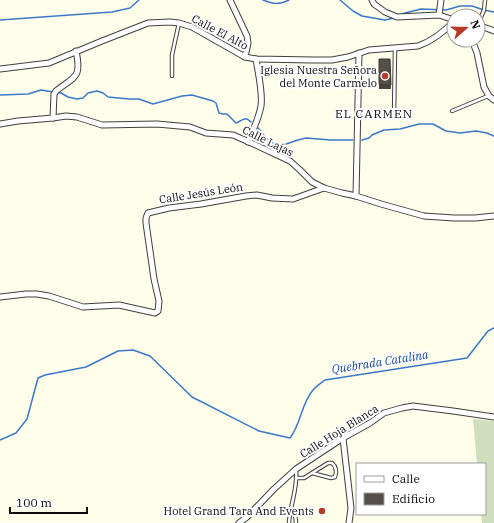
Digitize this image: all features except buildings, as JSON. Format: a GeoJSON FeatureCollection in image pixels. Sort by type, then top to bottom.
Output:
{"type":"FeatureCollection","features":[{"type":"Feature","properties":{"kind":"street"},"geometry":{"type":"LineString","coordinates":[[230,0],[247,36],[248,43],[245,57]]}},
{"type":"Feature","properties":{"kind":"street"},"geometry":{"type":"LineString","coordinates":[[372,0],[374,4],[385,12],[397,17],[439,15],[446,18]]}},
{"type":"Feature","properties":{"kind":"street"},"geometry":{"type":"LineString","coordinates":[[439,15],[441,0]]}},
{"type":"Feature","properties":{"kind":"street","name":"Calle El Alto"},"geometry":{"type":"LineString","coordinates":[[0,69],[49,63],[148,23],[170,22],[192,27],[245,57],[256,59],[298,60],[332,60],[348,57],[369,50],[418,46],[425,44],[446,29]]}},
{"type":"Feature","properties":{"kind":"street"},"geometry":{"type":"LineString","coordinates":[[475,48],[484,88],[489,96],[494,100]]}},
{"type":"Feature","properties":{"kind":"street"},"geometry":{"type":"LineString","coordinates":[[53,118],[54,94],[74,78],[78,69],[79,63],[76,51]]}},
{"type":"Feature","properties":{"kind":"street"},"geometry":{"type":"LineString","coordinates":[[356,196],[359,53]]}},
{"type":"Feature","properties":{"kind":"street"},"geometry":{"type":"LineString","coordinates":[[248,142],[261,105],[260,82],[256,59]]}},
{"type":"Feature","properties":{"kind":"street","name":"Calle Lajas"},"geometry":{"type":"LineString","coordinates":[[0,124],[18,120],[77,116],[102,125],[157,124],[190,128],[206,133],[233,135],[290,161],[312,182],[324,188],[424,216],[454,218],[494,216]]}},
{"type":"Feature","properties":{"kind":"street","name":"Calle Jesús León"},"geometry":{"type":"LineString","coordinates":[[0,297],[37,294],[49,296],[83,307],[119,305],[157,312],[159,301],[154,279],[146,223],[148,213],[169,208],[246,196],[257,195],[272,198],[293,199],[324,188]]}},
{"type":"Feature","properties":{"kind":"street","name":"Calle Hoja Blanca"},"geometry":{"type":"LineString","coordinates":[[239,523],[296,469],[384,413],[413,406],[494,417]]}},
{"type":"Feature","properties":{"kind":"street"},"geometry":{"type":"LineString","coordinates":[[343,438],[351,508],[349,523]]}},
{"type":"Feature","properties":{"kind":"lane"},"geometry":{"type":"LineString","coordinates":[[172,76],[172,55],[179,23]]}},
{"type":"Feature","properties":{"kind":"lane"},"geometry":{"type":"LineString","coordinates":[[394,117],[395,48]]}},
{"type":"Feature","properties":{"kind":"lane"},"geometry":{"type":"LineString","coordinates":[[452,111],[489,96]]}},
{"type":"Feature","properties":{"kind":"lane"},"geometry":{"type":"LineString","coordinates":[[296,478],[304,478],[312,473],[328,463],[332,463],[334,465],[336,473],[335,477],[331,478],[312,473]]}},
{"type":"Feature","properties":{"kind":"lane"},"geometry":{"type":"LineString","coordinates":[[289,523],[296,490],[296,469]]}},
{"type":"Feature","properties":{"kind":"lane"},"geometry":{"type":"LineString","coordinates":[[290,513],[295,514],[296,523]]}},
{"type":"Feature","properties":{"kind":"green space"},"geometry":{"type":"Polygon","coordinates":[[[473,419],[494,421],[494,523],[482,523],[481,515],[486,515],[486,463],[477,463],[473,419]]]}},
{"type":"Feature","properties":{"kind":"waterway"},"geometry":{"type":"LineString","coordinates":[[0,20],[112,12],[130,8],[139,0]]}},
{"type":"Feature","properties":{"kind":"waterway"},"geometry":{"type":"LineString","coordinates":[[263,0],[276,3],[282,3],[289,0]]}},
{"type":"Feature","properties":{"kind":"waterway"},"geometry":{"type":"LineString","coordinates":[[340,0],[353,11],[362,16],[385,20],[394,18]]}},
{"type":"Feature","properties":{"kind":"waterway"},"geometry":{"type":"LineString","coordinates":[[401,15],[421,9],[446,10],[460,6],[472,6],[494,12]]}},
{"type":"Feature","properties":{"kind":"waterway"},"geometry":{"type":"LineString","coordinates":[[0,95],[28,94],[41,90],[53,92]]}},
{"type":"Feature","properties":{"kind":"waterway"},"geometry":{"type":"LineString","coordinates":[[57,92],[77,99],[83,98],[88,93],[97,91],[108,97],[139,99],[153,104],[182,96],[192,95],[213,101],[216,103],[219,113],[227,114],[236,123],[245,119],[251,122]]}},
{"type":"Feature","properties":{"kind":"waterway"},"geometry":{"type":"LineString","coordinates":[[362,140],[384,130],[400,129],[419,124],[433,124],[446,131],[460,133],[476,131],[494,136]]}},
{"type":"Feature","properties":{"kind":"waterway"},"geometry":{"type":"LineString","coordinates":[[258,128],[268,140],[276,145],[283,145],[306,138],[353,140]]}},
{"type":"Feature","properties":{"kind":"waterway","name":"Quebrada Catalina"},"geometry":{"type":"LineString","coordinates":[[0,440],[16,433],[27,419],[38,378],[45,375],[86,367],[118,351],[133,350],[150,356],[192,397],[259,431],[290,438],[297,427],[303,408],[309,396],[316,387],[325,380],[467,358],[488,331],[494,328]]}},
{"type":"Feature","properties":{"kind":"place","name":"Iglesia Nuestra Señora del Monte Carmelo"},"geometry":{"type":"Point","coordinates":[385,76]}},
{"type":"Feature","properties":{"kind":"place","name":"Hotel Grand Tara And Events"},"geometry":{"type":"Point","coordinates":[322,511]}},
{"type":"Feature","properties":{"kind":"district","name":"EL CARMEN"},"geometry":{"type":"Point","coordinates":[374,114]}}]}
